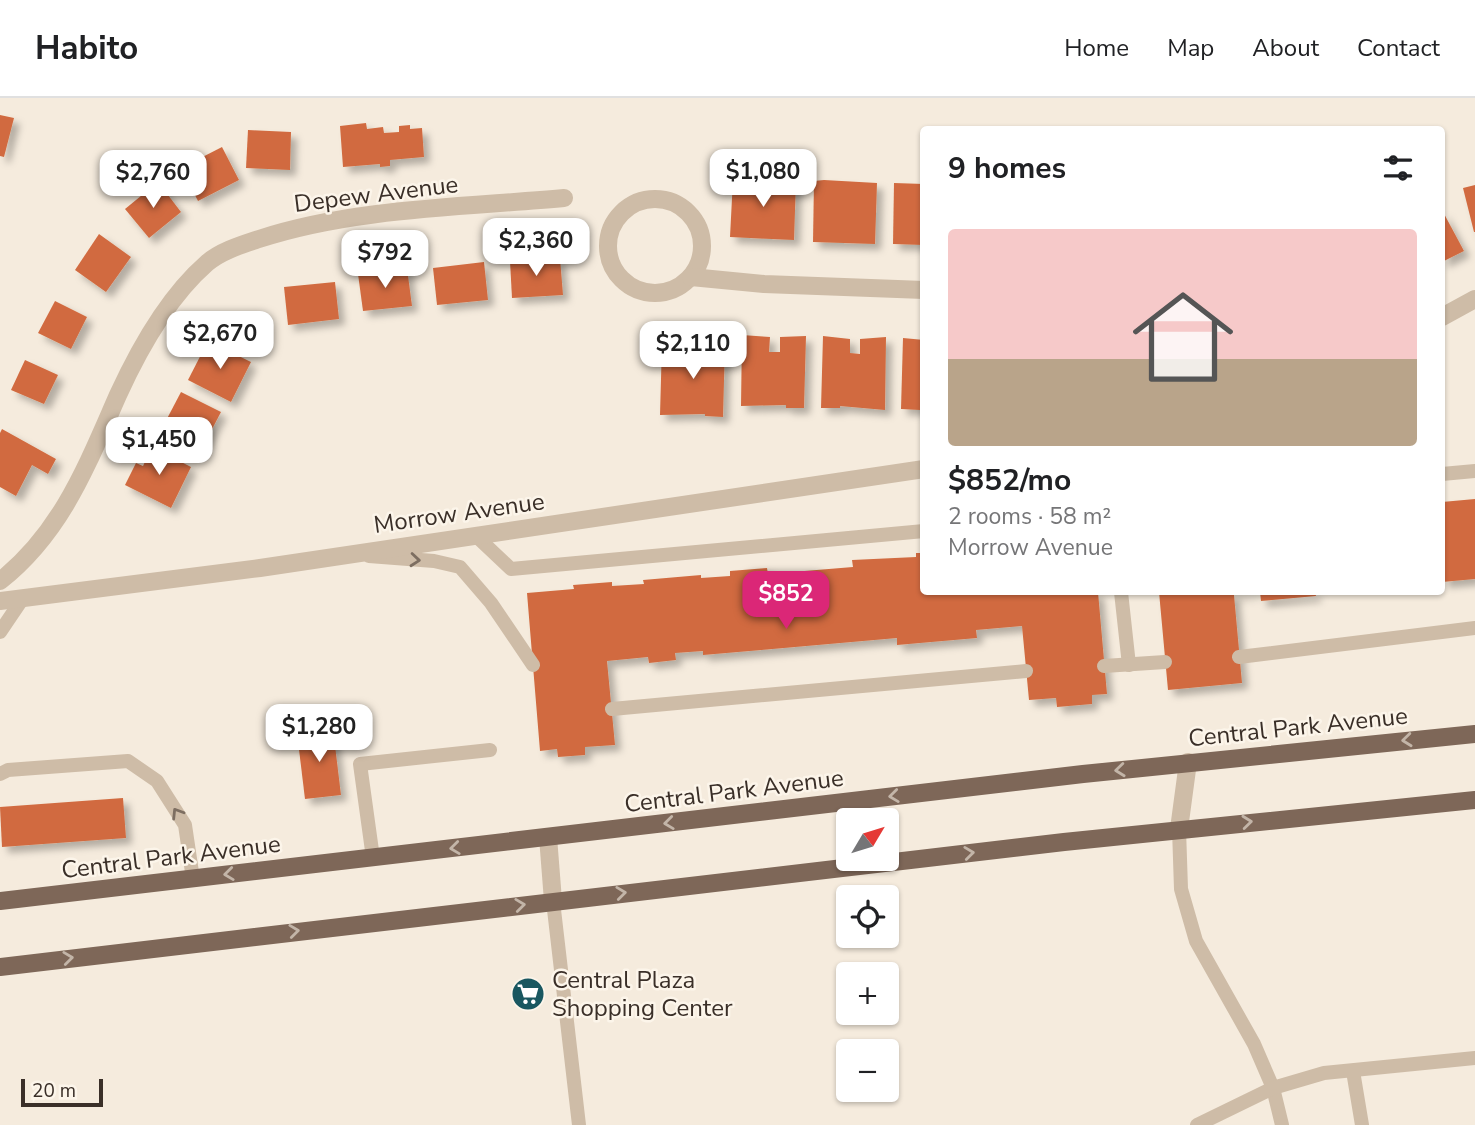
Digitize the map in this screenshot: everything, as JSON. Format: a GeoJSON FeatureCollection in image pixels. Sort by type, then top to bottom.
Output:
{"type":"FeatureCollection","features":[{"type":"Feature","properties":{"kind":"main road","name":"Central Park Avenue"},"geometry":{"type":"LineString","coordinates":[[0,901],[1188,762],[1475,734]]}},
{"type":"Feature","properties":{"kind":"main road"},"geometry":{"type":"LineString","coordinates":[[0,967],[1179,829],[1475,800]]}},
{"type":"Feature","properties":{"kind":"street","name":"Depew Avenue"},"geometry":{"type":"LineString","coordinates":[[0,581],[20,565],[64,509],[76,490],[121,388],[149,336],[181,289],[208,262],[232,248],[292,228],[344,219],[564,198]]}},
{"type":"Feature","properties":{"kind":"street"},"geometry":{"type":"LineString","coordinates":[[691,277],[701,261],[703,243],[698,224],[686,210],[670,201],[651,199],[633,204],[619,215],[610,231],[607,250],[612,268],[624,282],[640,292],[659,294],[677,289],[691,277],[764,284],[920,290]]}},
{"type":"Feature","properties":{"kind":"street"},"geometry":{"type":"LineString","coordinates":[[1445,315],[1475,299]]}},
{"type":"Feature","properties":{"kind":"street","name":"Morrow Avenue"},"geometry":{"type":"LineString","coordinates":[[0,601],[347,554],[920,470]]}},
{"type":"Feature","properties":{"kind":"street"},"geometry":{"type":"LineString","coordinates":[[1179,829],[1188,762]]}},
{"type":"Feature","properties":{"kind":"street"},"geometry":{"type":"LineString","coordinates":[[548,837],[553,901]]}},
{"type":"Feature","properties":{"kind":"lane"},"geometry":{"type":"LineString","coordinates":[[1445,474],[1475,471]]}},
{"type":"Feature","properties":{"kind":"lane"},"geometry":{"type":"LineString","coordinates":[[475,535],[511,569],[920,531]]}},
{"type":"Feature","properties":{"kind":"lane"},"geometry":{"type":"LineString","coordinates":[[347,554],[434,561],[460,567],[491,603],[533,665]]}},
{"type":"Feature","properties":{"kind":"lane"},"geometry":{"type":"LineString","coordinates":[[1121,595],[1129,665]]}},
{"type":"Feature","properties":{"kind":"lane"},"geometry":{"type":"LineString","coordinates":[[0,632],[23,598]]}},
{"type":"Feature","properties":{"kind":"lane"},"geometry":{"type":"LineString","coordinates":[[1239,657],[1475,628]]}},
{"type":"Feature","properties":{"kind":"lane"},"geometry":{"type":"LineString","coordinates":[[1104,666],[1166,662]]}},
{"type":"Feature","properties":{"kind":"lane"},"geometry":{"type":"LineString","coordinates":[[612,709],[1026,671]]}},
{"type":"Feature","properties":{"kind":"lane"},"geometry":{"type":"LineString","coordinates":[[373,858],[360,764],[490,750]]}},
{"type":"Feature","properties":{"kind":"lane"},"geometry":{"type":"LineString","coordinates":[[0,774],[8,770],[128,761],[157,781],[185,825],[193,879]]}},
{"type":"Feature","properties":{"kind":"lane"},"geometry":{"type":"LineString","coordinates":[[1179,829],[1181,889],[1196,941],[1254,1044],[1273,1088],[1282,1125]]}},
{"type":"Feature","properties":{"kind":"lane"},"geometry":{"type":"LineString","coordinates":[[553,901],[579,1125]]}},
{"type":"Feature","properties":{"kind":"lane"},"geometry":{"type":"LineString","coordinates":[[1198,1125],[1273,1088],[1324,1073],[1475,1058]]}},
{"type":"Feature","properties":{"kind":"lane"},"geometry":{"type":"LineString","coordinates":[[1353,1071],[1362,1125]]}},
{"type":"Feature","properties":{"kind":"building"},"geometry":{"type":"Polygon","coordinates":[[[0,115],[14,118],[4,157],[0,156],[0,115]]]}},
{"type":"Feature","properties":{"kind":"building"},"geometry":{"type":"Polygon","coordinates":[[[366,123],[367,129],[383,127],[384,133],[399,132],[399,126],[422,128],[424,157],[390,160],[390,166],[380,167],[380,164],[343,167],[340,126],[366,123]]]}},
{"type":"Feature","properties":{"kind":"building"},"geometry":{"type":"Polygon","coordinates":[[[248,130],[291,132],[290,170],[246,168],[248,130]]]}},
{"type":"Feature","properties":{"kind":"building"},"geometry":{"type":"Polygon","coordinates":[[[222,147],[239,180],[198,201],[181,168],[222,147]]]}},
{"type":"Feature","properties":{"kind":"building"},"geometry":{"type":"Polygon","coordinates":[[[744,177],[796,181],[794,240],[730,237],[733,179],[744,180],[744,177]]]}},
{"type":"Feature","properties":{"kind":"building"},"geometry":{"type":"Polygon","coordinates":[[[814,181],[877,183],[875,244],[813,242],[814,181]]]}},
{"type":"Feature","properties":{"kind":"building"},"geometry":{"type":"Polygon","coordinates":[[[158,182],[181,212],[149,238],[125,209],[158,182]]]}},
{"type":"Feature","properties":{"kind":"building"},"geometry":{"type":"Polygon","coordinates":[[[894,183],[920,184],[920,245],[893,244],[894,183]]]}},
{"type":"Feature","properties":{"kind":"building"},"geometry":{"type":"Polygon","coordinates":[[[1475,185],[1475,232],[1474,232],[1463,188],[1475,185]]]}},
{"type":"Feature","properties":{"kind":"building"},"geometry":{"type":"Polygon","coordinates":[[[1445,216],[1464,251],[1445,260],[1445,216]]]}},
{"type":"Feature","properties":{"kind":"building"},"geometry":{"type":"Polygon","coordinates":[[[99,234],[131,257],[106,292],[75,270],[99,234]]]}},
{"type":"Feature","properties":{"kind":"building"},"geometry":{"type":"Polygon","coordinates":[[[560,258],[563,295],[512,298],[510,261],[560,258]]]}},
{"type":"Feature","properties":{"kind":"building"},"geometry":{"type":"Polygon","coordinates":[[[484,262],[488,300],[437,305],[433,268],[484,262]]]}},
{"type":"Feature","properties":{"kind":"building"},"geometry":{"type":"Polygon","coordinates":[[[407,268],[412,306],[363,311],[358,274],[407,268]]]}},
{"type":"Feature","properties":{"kind":"building"},"geometry":{"type":"Polygon","coordinates":[[[335,282],[339,319],[288,325],[284,287],[335,282]]]}},
{"type":"Feature","properties":{"kind":"building"},"geometry":{"type":"Polygon","coordinates":[[[55,301],[87,317],[71,349],[38,333],[55,301]]]}},
{"type":"Feature","properties":{"kind":"building"},"geometry":{"type":"Polygon","coordinates":[[[742,335],[770,337],[769,352],[780,352],[780,337],[806,336],[804,408],[786,408],[786,405],[741,406],[742,335]]]}},
{"type":"Feature","properties":{"kind":"building"},"geometry":{"type":"Polygon","coordinates":[[[823,336],[850,339],[850,353],[860,354],[860,339],[886,337],[885,410],[840,406],[821,408],[823,336]]]}},
{"type":"Feature","properties":{"kind":"building"},"geometry":{"type":"Polygon","coordinates":[[[903,338],[920,340],[920,410],[901,409],[903,338]]]}},
{"type":"Feature","properties":{"kind":"building"},"geometry":{"type":"Polygon","coordinates":[[[208,341],[251,362],[231,402],[188,380],[208,341]]]}},
{"type":"Feature","properties":{"kind":"building"},"geometry":{"type":"Polygon","coordinates":[[[662,343],[689,346],[688,360],[699,361],[699,346],[725,344],[723,417],[705,414],[660,415],[662,343]]]}},
{"type":"Feature","properties":{"kind":"building"},"geometry":{"type":"Polygon","coordinates":[[[25,360],[58,375],[44,404],[11,390],[25,360]]]}},
{"type":"Feature","properties":{"kind":"building"},"geometry":{"type":"Polygon","coordinates":[[[181,392],[221,412],[200,452],[160,432],[181,392]]]}},
{"type":"Feature","properties":{"kind":"building"},"geometry":{"type":"Polygon","coordinates":[[[2,429],[56,459],[48,474],[32,465],[16,496],[0,487],[2,429]]]}},
{"type":"Feature","properties":{"kind":"building"},"geometry":{"type":"Polygon","coordinates":[[[152,447],[191,467],[171,508],[125,485],[136,463],[143,466],[152,447]]]}},
{"type":"Feature","properties":{"kind":"building"},"geometry":{"type":"Polygon","coordinates":[[[1475,499],[1475,579],[1445,582],[1445,502],[1475,499]]]}},
{"type":"Feature","properties":{"kind":"building"},"geometry":{"type":"Polygon","coordinates":[[[916,553],[920,553],[920,595],[1098,595],[1107,694],[1092,695],[1092,704],[1057,707],[1056,698],[1029,700],[1022,626],[976,630],[977,638],[897,645],[897,638],[703,655],[703,651],[675,653],[676,660],[649,663],[648,657],[607,661],[615,745],[585,747],[585,755],[558,757],[557,749],[540,751],[527,593],[574,589],[573,585],[612,582],[612,586],[644,584],[643,580],[701,575],[701,578],[730,576],[730,571],[767,568],[768,574],[853,567],[852,560],[916,557],[916,553]]]}},
{"type":"Feature","properties":{"kind":"building"},"geometry":{"type":"Polygon","coordinates":[[[1159,595],[1234,595],[1242,683],[1168,690],[1159,595]]]}},
{"type":"Feature","properties":{"kind":"building"},"geometry":{"type":"Polygon","coordinates":[[[1260,595],[1316,596],[1261,601],[1260,595]]]}},
{"type":"Feature","properties":{"kind":"building"},"geometry":{"type":"Polygon","coordinates":[[[333,729],[341,795],[305,799],[297,733],[333,729]]]}},
{"type":"Feature","properties":{"kind":"building"},"geometry":{"type":"Polygon","coordinates":[[[123,798],[126,838],[2,847],[0,807],[123,798]]]}},
{"type":"Feature","properties":{"kind":"place","name":"Central Plaza Shopping Center"},"geometry":{"type":"Point","coordinates":[528,994]}}]}
